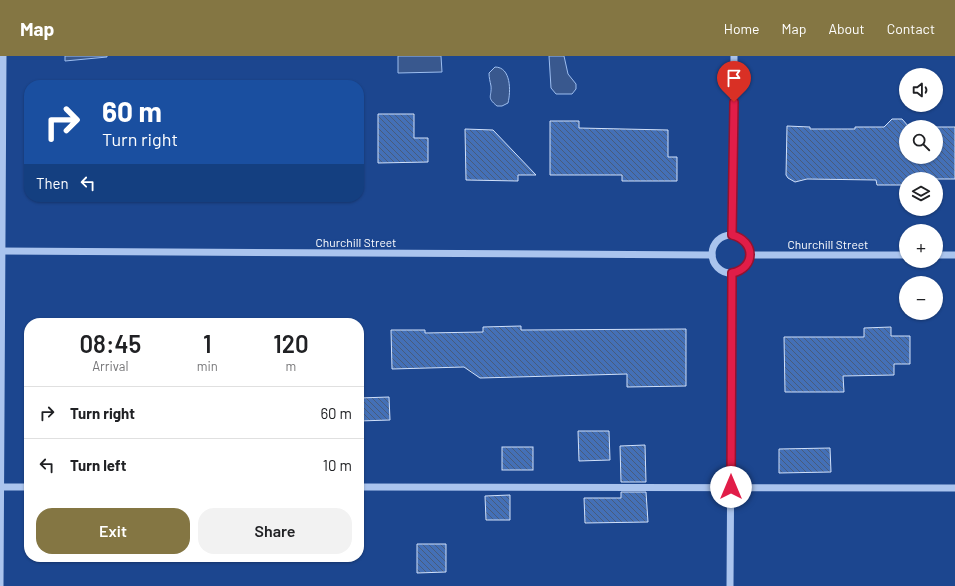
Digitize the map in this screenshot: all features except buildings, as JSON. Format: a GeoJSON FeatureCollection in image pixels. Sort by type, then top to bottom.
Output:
{"type":"FeatureCollection","features":[{"type":"Feature","properties":{"kind":"street"},"geometry":{"type":"LineString","coordinates":[[0,586],[3,56]]}},
{"type":"Feature","properties":{"kind":"street"},"geometry":{"type":"LineString","coordinates":[[732,235],[734,56]]}},
{"type":"Feature","properties":{"kind":"street"},"geometry":{"type":"LineString","coordinates":[[732,235],[743,240],[749,249],[750,255],[746,265],[738,272],[732,273],[721,270],[716,266],[712,255],[716,243],[726,236],[732,235]]}},
{"type":"Feature","properties":{"kind":"street","name":"Churchill Street"},"geometry":{"type":"LineString","coordinates":[[1,251],[712,255]]}},
{"type":"Feature","properties":{"kind":"street","name":"Churchill Street"},"geometry":{"type":"LineString","coordinates":[[750,255],[899,255]]}},
{"type":"Feature","properties":{"kind":"street"},"geometry":{"type":"LineString","coordinates":[[943,255],[955,255]]}},
{"type":"Feature","properties":{"kind":"street"},"geometry":{"type":"LineString","coordinates":[[730,586],[732,273]]}},
{"type":"Feature","properties":{"kind":"street"},"geometry":{"type":"LineString","coordinates":[[1,487],[24,487]]}},
{"type":"Feature","properties":{"kind":"street"},"geometry":{"type":"LineString","coordinates":[[364,487],[955,488]]}},
{"type":"Feature","properties":{"kind":"water"},"geometry":{"type":"Polygon","coordinates":[[[65,56],[107,56],[107,57],[65,61],[65,56]]]}},
{"type":"Feature","properties":{"kind":"water"},"geometry":{"type":"Polygon","coordinates":[[[398,56],[441,56],[442,72],[398,73],[398,56]]]}},
{"type":"Feature","properties":{"kind":"water"},"geometry":{"type":"Polygon","coordinates":[[[549,56],[564,56],[568,74],[576,84],[576,89],[572,94],[556,94],[551,88],[549,56]]]}},
{"type":"Feature","properties":{"kind":"water"},"geometry":{"type":"Polygon","coordinates":[[[495,67],[504,71],[509,80],[508,103],[502,106],[497,106],[490,97],[491,86],[489,73],[495,67]]]}},
{"type":"Feature","properties":{"kind":"route"},"geometry":{"type":"LineString","coordinates":[[731,487],[732,273],[738,272],[742,269],[749,260],[750,255],[747,244],[743,240],[732,235],[734,102]]}}]}
